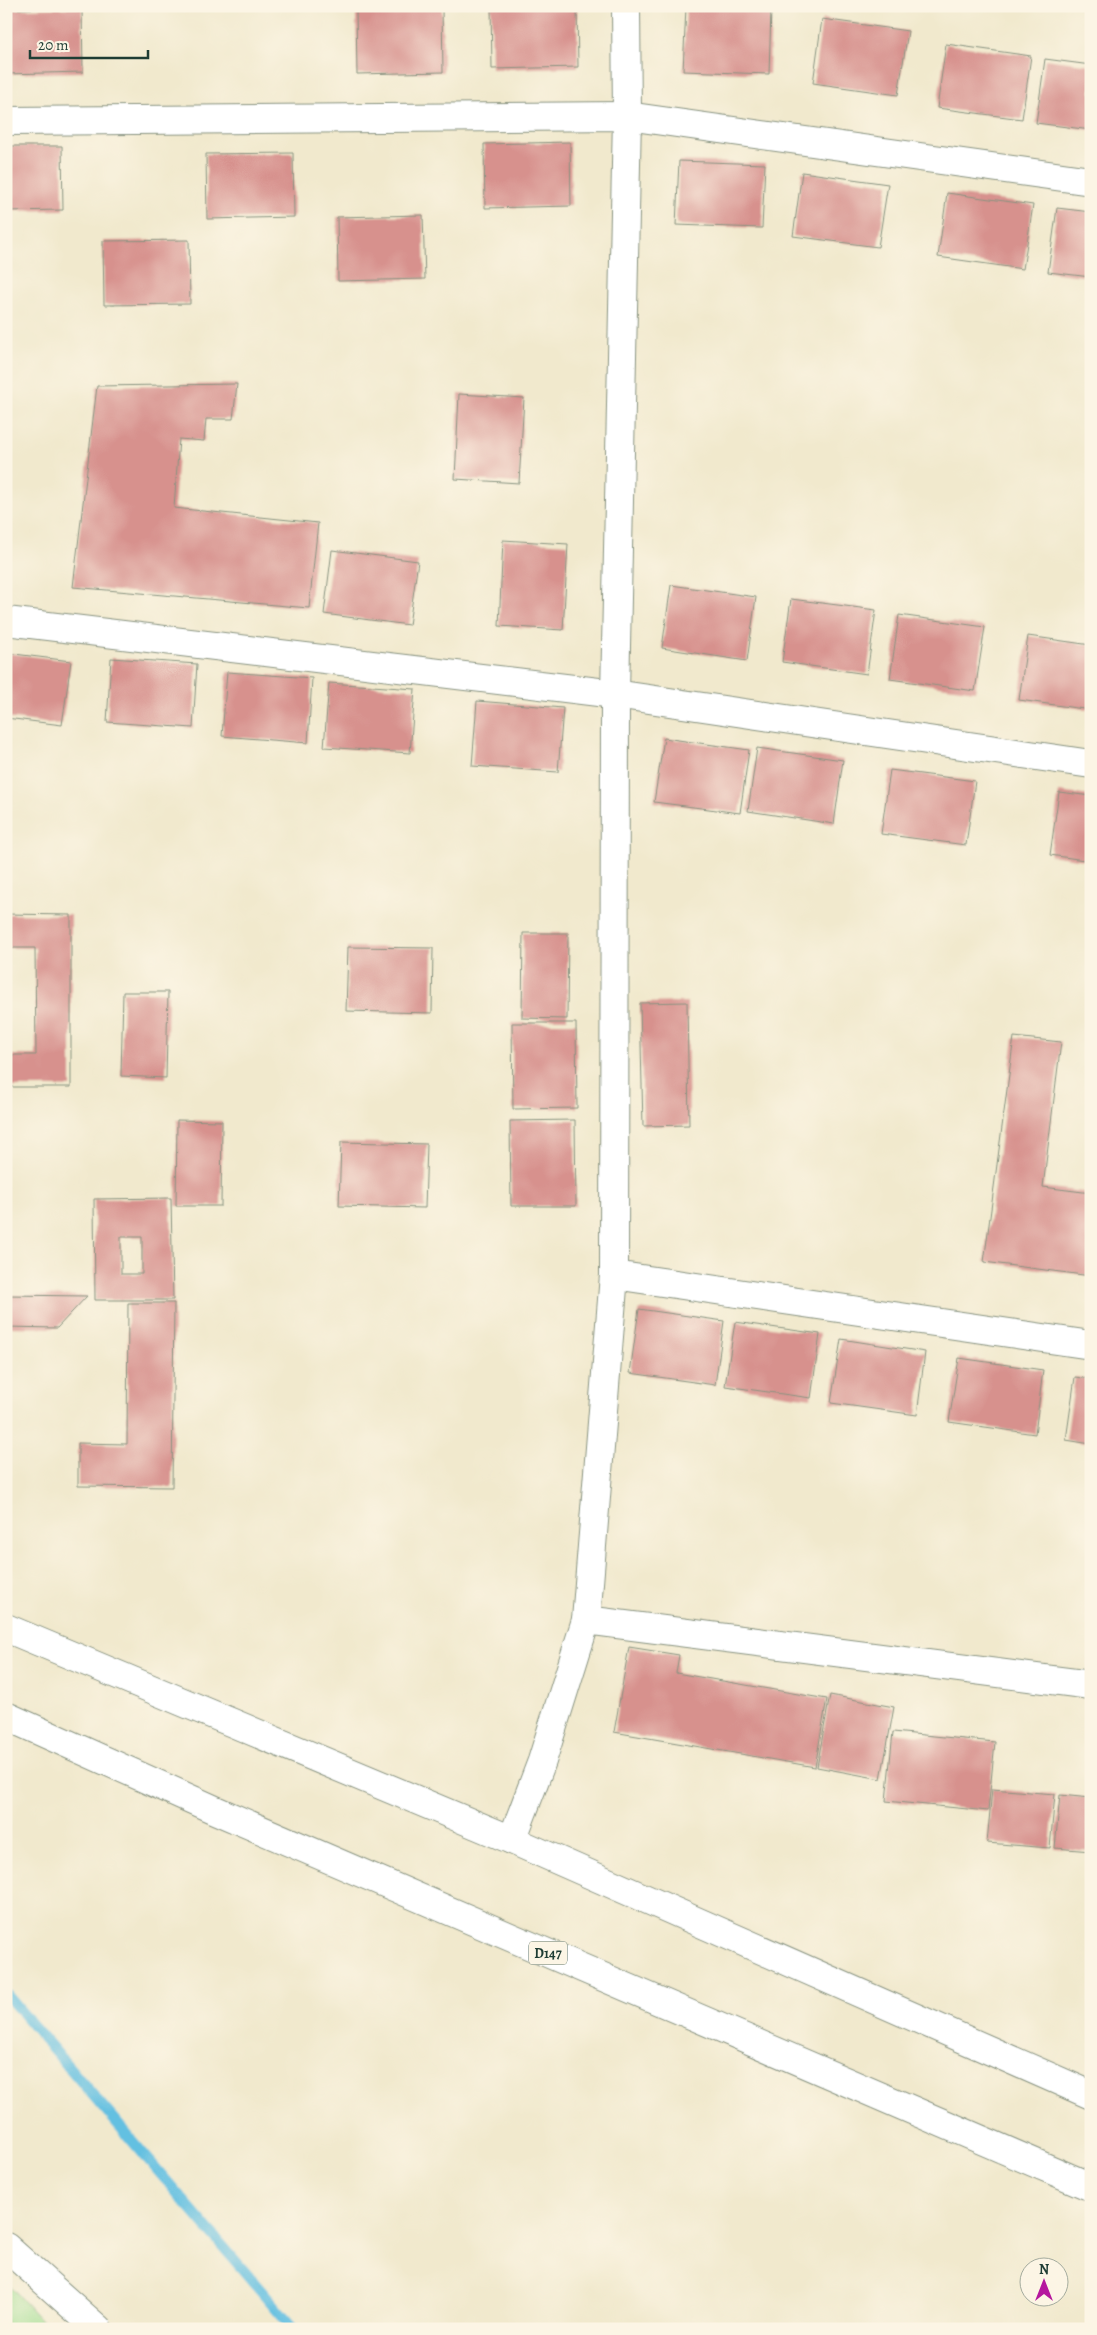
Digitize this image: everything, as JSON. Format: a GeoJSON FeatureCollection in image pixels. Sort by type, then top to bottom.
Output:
{"type":"FeatureCollection","features":[{"type":"Feature","properties":{"kind":"street"},"geometry":{"type":"LineString","coordinates":[[512,1840],[542,1761],[586,1620],[614,1276],[615,694],[627,116],[626,6]]}},
{"type":"Feature","properties":{"kind":"street"},"geometry":{"type":"LineString","coordinates":[[6,121],[627,116],[1091,181]]}},
{"type":"Feature","properties":{"kind":"street"},"geometry":{"type":"LineString","coordinates":[[6,621],[615,694],[1091,764]]}},
{"type":"Feature","properties":{"kind":"street"},"geometry":{"type":"LineString","coordinates":[[614,1276],[1091,1345]]}},
{"type":"Feature","properties":{"kind":"street"},"geometry":{"type":"LineString","coordinates":[[586,1620],[1091,1685]]}},
{"type":"Feature","properties":{"kind":"street"},"geometry":{"type":"LineString","coordinates":[[6,1628],[512,1840],[1091,2095]]}},
{"type":"Feature","properties":{"kind":"street","name":"D147"},"geometry":{"type":"LineString","coordinates":[[6,1716],[215,1810],[1091,2187]]}},
{"type":"Feature","properties":{"kind":"street"},"geometry":{"type":"LineString","coordinates":[[6,2247],[98,2329]]}},
{"type":"Feature","properties":{"kind":"green space"},"geometry":{"type":"Polygon","coordinates":[[[6,2281],[49,2329],[6,2329],[6,2281]]]}},
{"type":"Feature","properties":{"kind":"building"},"geometry":{"type":"Polygon","coordinates":[[[491,6],[577,6],[578,67],[492,69],[491,6]]]}},
{"type":"Feature","properties":{"kind":"building"},"geometry":{"type":"Polygon","coordinates":[[[686,7],[771,10],[769,74],[683,71],[686,7]]]}},
{"type":"Feature","properties":{"kind":"building"},"geometry":{"type":"Polygon","coordinates":[[[82,8],[83,72],[6,74],[6,9],[82,8]]]}},
{"type":"Feature","properties":{"kind":"building"},"geometry":{"type":"Polygon","coordinates":[[[442,8],[443,72],[357,74],[356,9],[442,8]]]}},
{"type":"Feature","properties":{"kind":"building"},"geometry":{"type":"Polygon","coordinates":[[[822,19],[908,31],[898,95],[813,83],[822,19]]]}},
{"type":"Feature","properties":{"kind":"building"},"geometry":{"type":"Polygon","coordinates":[[[946,44],[1031,56],[1022,119],[937,108],[946,44]]]}},
{"type":"Feature","properties":{"kind":"building"},"geometry":{"type":"Polygon","coordinates":[[[1045,59],[1091,65],[1091,130],[1036,123],[1045,59]]]}},
{"type":"Feature","properties":{"kind":"building"},"geometry":{"type":"Polygon","coordinates":[[[570,142],[571,206],[485,208],[484,144],[570,142]]]}},
{"type":"Feature","properties":{"kind":"building"},"geometry":{"type":"Polygon","coordinates":[[[6,146],[62,146],[63,210],[6,211],[6,146]]]}},
{"type":"Feature","properties":{"kind":"building"},"geometry":{"type":"Polygon","coordinates":[[[293,153],[294,217],[207,219],[206,154],[293,153]]]}},
{"type":"Feature","properties":{"kind":"building"},"geometry":{"type":"Polygon","coordinates":[[[679,161],[765,164],[762,228],[676,225],[679,161]]]}},
{"type":"Feature","properties":{"kind":"building"},"geometry":{"type":"Polygon","coordinates":[[[802,172],[888,184],[878,247],[793,236],[802,172]]]}},
{"type":"Feature","properties":{"kind":"building"},"geometry":{"type":"Polygon","coordinates":[[[947,193],[1033,205],[1023,269],[938,257],[947,193]]]}},
{"type":"Feature","properties":{"kind":"building"},"geometry":{"type":"Polygon","coordinates":[[[1057,208],[1091,212],[1091,277],[1048,272],[1057,208]]]}},
{"type":"Feature","properties":{"kind":"building"},"geometry":{"type":"Polygon","coordinates":[[[423,215],[425,279],[338,281],[337,217],[423,215]]]}},
{"type":"Feature","properties":{"kind":"building"},"geometry":{"type":"Polygon","coordinates":[[[189,240],[190,304],[104,305],[103,241],[189,240]]]}},
{"type":"Feature","properties":{"kind":"building"},"geometry":{"type":"Polygon","coordinates":[[[237,384],[233,419],[206,419],[204,441],[179,439],[174,508],[318,523],[309,608],[73,587],[97,386],[237,384]]]}},
{"type":"Feature","properties":{"kind":"building"},"geometry":{"type":"Polygon","coordinates":[[[459,394],[524,398],[519,483],[455,479],[459,394]]]}},
{"type":"Feature","properties":{"kind":"building"},"geometry":{"type":"Polygon","coordinates":[[[503,540],[568,544],[563,630],[499,626],[503,540]]]}},
{"type":"Feature","properties":{"kind":"building"},"geometry":{"type":"Polygon","coordinates":[[[332,550],[418,561],[409,625],[324,614],[332,550]]]}},
{"type":"Feature","properties":{"kind":"building"},"geometry":{"type":"Polygon","coordinates":[[[671,585],[756,597],[747,661],[662,648],[671,585]]]}},
{"type":"Feature","properties":{"kind":"building"},"geometry":{"type":"Polygon","coordinates":[[[791,599],[876,610],[867,674],[782,662],[791,599]]]}},
{"type":"Feature","properties":{"kind":"building"},"geometry":{"type":"Polygon","coordinates":[[[899,615],[985,627],[975,691],[890,679],[899,615]]]}},
{"type":"Feature","properties":{"kind":"building"},"geometry":{"type":"Polygon","coordinates":[[[1028,636],[1091,645],[1091,710],[1019,700],[1028,636]]]}},
{"type":"Feature","properties":{"kind":"building"},"geometry":{"type":"Polygon","coordinates":[[[6,653],[71,661],[62,725],[6,718],[6,653]]]}},
{"type":"Feature","properties":{"kind":"building"},"geometry":{"type":"Polygon","coordinates":[[[111,658],[197,664],[193,728],[107,722],[111,658]]]}},
{"type":"Feature","properties":{"kind":"building"},"geometry":{"type":"Polygon","coordinates":[[[227,672],[312,678],[308,743],[222,736],[227,672]]]}},
{"type":"Feature","properties":{"kind":"building"},"geometry":{"type":"Polygon","coordinates":[[[329,683],[415,689],[410,753],[324,747],[329,683]]]}},
{"type":"Feature","properties":{"kind":"building"},"geometry":{"type":"Polygon","coordinates":[[[477,701],[563,708],[558,772],[472,766],[477,701]]]}},
{"type":"Feature","properties":{"kind":"building"},"geometry":{"type":"Polygon","coordinates":[[[664,738],[749,750],[740,813],[654,802],[664,738]]]}},
{"type":"Feature","properties":{"kind":"building"},"geometry":{"type":"Polygon","coordinates":[[[757,748],[843,760],[834,824],[748,811],[757,748]]]}},
{"type":"Feature","properties":{"kind":"building"},"geometry":{"type":"Polygon","coordinates":[[[890,770],[975,781],[966,845],[881,834],[890,770]]]}},
{"type":"Feature","properties":{"kind":"building"},"geometry":{"type":"Polygon","coordinates":[[[1059,792],[1091,796],[1091,861],[1050,855],[1059,792]]]}},
{"type":"Feature","properties":{"kind":"building"},"geometry":{"type":"Polygon","coordinates":[[[6,914],[71,915],[71,1087],[6,1087],[6,1055],[36,1055],[35,948],[6,948],[6,914]]]}},
{"type":"Feature","properties":{"kind":"building"},"geometry":{"type":"Polygon","coordinates":[[[523,933],[568,933],[567,1019],[522,1018],[523,933]]]}},
{"type":"Feature","properties":{"kind":"building"},"geometry":{"type":"Polygon","coordinates":[[[348,947],[433,948],[432,1013],[346,1011],[348,947]]]}},
{"type":"Feature","properties":{"kind":"building"},"geometry":{"type":"Polygon","coordinates":[[[123,992],[168,992],[166,1078],[121,1076],[123,992]]]}},
{"type":"Feature","properties":{"kind":"building"},"geometry":{"type":"Polygon","coordinates":[[[687,1002],[689,1125],[643,1126],[640,1003],[687,1002]]]}},
{"type":"Feature","properties":{"kind":"building"},"geometry":{"type":"Polygon","coordinates":[[[512,1023],[576,1023],[577,1108],[513,1109],[512,1023]]]}},
{"type":"Feature","properties":{"kind":"building"},"geometry":{"type":"Polygon","coordinates":[[[1014,1037],[1061,1042],[1043,1187],[1091,1193],[1091,1276],[984,1262],[1014,1037]]]}},
{"type":"Feature","properties":{"kind":"building"},"geometry":{"type":"Polygon","coordinates":[[[177,1120],[222,1121],[221,1206],[176,1206],[177,1120]]]}},
{"type":"Feature","properties":{"kind":"building"},"geometry":{"type":"Polygon","coordinates":[[[575,1120],[576,1206],[511,1206],[510,1121],[575,1120]]]}},
{"type":"Feature","properties":{"kind":"building"},"geometry":{"type":"Polygon","coordinates":[[[341,1142],[427,1144],[425,1208],[339,1206],[341,1142]]]}},
{"type":"Feature","properties":{"kind":"building"},"geometry":{"type":"Polygon","coordinates":[[[171,1198],[173,1300],[95,1300],[94,1199],[171,1198]],[[121,1237],[121,1274],[142,1274],[142,1237],[121,1237]]]}},
{"type":"Feature","properties":{"kind":"building"},"geometry":{"type":"Polygon","coordinates":[[[6,1295],[87,1296],[57,1328],[6,1327],[6,1295]]]}},
{"type":"Feature","properties":{"kind":"building"},"geometry":{"type":"Polygon","coordinates":[[[128,1303],[174,1303],[172,1487],[78,1486],[78,1443],[127,1444],[128,1303]]]}},
{"type":"Feature","properties":{"kind":"building"},"geometry":{"type":"Polygon","coordinates":[[[639,1309],[724,1321],[715,1385],[630,1373],[639,1309]]]}},
{"type":"Feature","properties":{"kind":"building"},"geometry":{"type":"Polygon","coordinates":[[[735,1322],[820,1334],[811,1398],[725,1386],[735,1322]]]}},
{"type":"Feature","properties":{"kind":"building"},"geometry":{"type":"Polygon","coordinates":[[[841,1339],[925,1352],[917,1415],[831,1403],[841,1339]]]}},
{"type":"Feature","properties":{"kind":"building"},"geometry":{"type":"Polygon","coordinates":[[[959,1358],[1043,1370],[1035,1434],[949,1422],[959,1358]]]}},
{"type":"Feature","properties":{"kind":"building"},"geometry":{"type":"Polygon","coordinates":[[[1075,1377],[1091,1379],[1091,1444],[1066,1440],[1075,1377]]]}},
{"type":"Feature","properties":{"kind":"building"},"geometry":{"type":"Polygon","coordinates":[[[629,1647],[679,1655],[676,1673],[827,1699],[815,1767],[614,1732],[629,1647]]]}},
{"type":"Feature","properties":{"kind":"building"},"geometry":{"type":"Polygon","coordinates":[[[830,1695],[894,1707],[881,1779],[817,1767],[830,1695]]]}},
{"type":"Feature","properties":{"kind":"building"},"geometry":{"type":"Polygon","coordinates":[[[893,1732],[995,1742],[988,1811],[886,1801],[893,1732]]]}},
{"type":"Feature","properties":{"kind":"building"},"geometry":{"type":"Polygon","coordinates":[[[992,1789],[1055,1794],[1050,1848],[987,1843],[992,1789]]]}},
{"type":"Feature","properties":{"kind":"building"},"geometry":{"type":"Polygon","coordinates":[[[1060,1795],[1091,1798],[1091,1851],[1055,1848],[1060,1795]]]}},
{"type":"Feature","properties":{"kind":"waterway"},"geometry":{"type":"LineString","coordinates":[[6,1994],[294,2329]]}}]}
